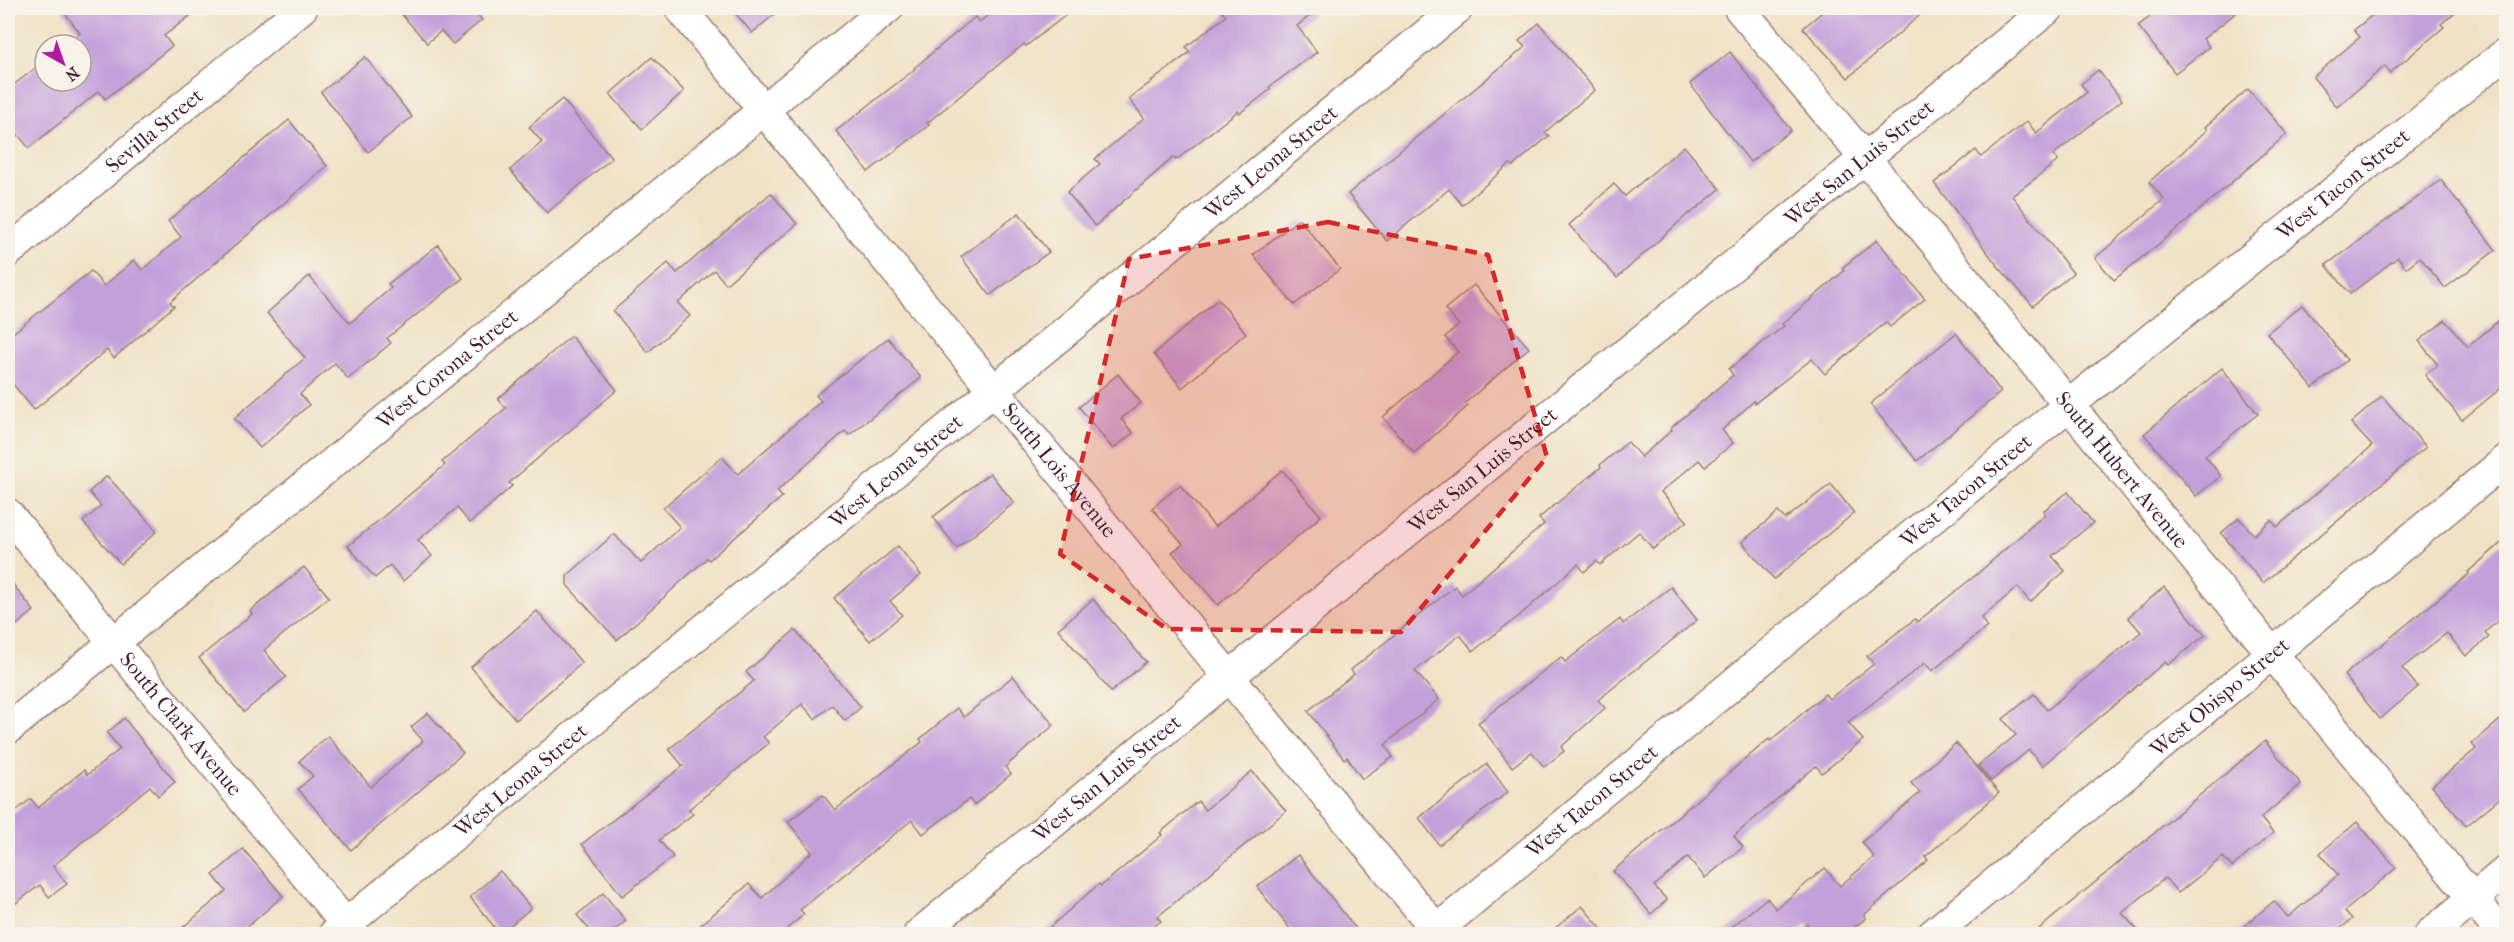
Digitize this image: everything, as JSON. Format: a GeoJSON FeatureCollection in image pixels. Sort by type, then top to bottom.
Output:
{"type":"FeatureCollection","features":[{"type":"Feature","properties":{"kind":"street","name":"Sevilla Street"},"geometry":{"type":"LineString","coordinates":[[8,252],[302,8]]}},
{"type":"Feature","properties":{"kind":"street","name":"South Lois Avenue"},"geometry":{"type":"LineString","coordinates":[[680,8],[1230,676],[1436,933]]}},
{"type":"Feature","properties":{"kind":"street","name":"West Corona Street"},"geometry":{"type":"LineString","coordinates":[[8,729],[888,8]]}},
{"type":"Feature","properties":{"kind":"street","name":"West Leona Street"},"geometry":{"type":"LineString","coordinates":[[344,931],[995,389],[1458,8]]}},
{"type":"Feature","properties":{"kind":"street","name":"South Hubert Avenue"},"geometry":{"type":"LineString","coordinates":[[1739,8],[2070,404],[2271,655],[2502,934]]}},
{"type":"Feature","properties":{"kind":"street","name":"West San Luis Street"},"geometry":{"type":"LineString","coordinates":[[919,934],[1230,676],[2049,8]]}},
{"type":"Feature","properties":{"kind":"street","name":"West Tacon Street"},"geometry":{"type":"LineString","coordinates":[[1436,933],[2070,404],[2506,53]]}},
{"type":"Feature","properties":{"kind":"street","name":"West Obispo Street"},"geometry":{"type":"LineString","coordinates":[[1933,934],[2506,460]]}},
{"type":"Feature","properties":{"kind":"street","name":"South Clark Avenue"},"geometry":{"type":"LineString","coordinates":[[8,514],[344,931]]}},
{"type":"Feature","properties":{"kind":"street"},"geometry":{"type":"LineString","coordinates":[[2430,934],[2506,871]]}},
{"type":"Feature","properties":{"kind":"highlighted area"},"geometry":{"type":"Polygon","coordinates":[[[1328,222],[1488,255],[1547,457],[1401,632],[1167,629],[1060,554],[1129,259],[1328,222]]]}},
{"type":"Feature","properties":{"kind":"building"},"geometry":{"type":"Polygon","coordinates":[[[61,8],[200,8],[164,36],[172,46],[105,99],[99,91],[29,148],[8,123],[8,89],[33,70],[33,93],[93,93],[93,33],[80,33],[61,8]]]}},
{"type":"Feature","properties":{"kind":"building"},"geometry":{"type":"Polygon","coordinates":[[[396,8],[470,8],[482,20],[453,44],[441,31],[427,43],[396,8]]]}},
{"type":"Feature","properties":{"kind":"building"},"geometry":{"type":"Polygon","coordinates":[[[731,8],[782,8],[752,33],[731,8]]]}},
{"type":"Feature","properties":{"kind":"building"},"geometry":{"type":"Polygon","coordinates":[[[998,8],[1075,8],[1026,46],[1024,44],[927,123],[929,125],[868,172],[836,131],[915,69],[975,17],[979,22],[998,8]]]}},
{"type":"Feature","properties":{"kind":"building"},"geometry":{"type":"Polygon","coordinates":[[[1219,8],[1320,8],[1297,26],[1317,52],[1176,160],[1174,157],[1095,226],[1067,192],[1100,164],[1095,159],[1144,118],[1129,99],[1190,52],[1186,47],[1226,16],[1219,8]]]}},
{"type":"Feature","properties":{"kind":"building"},"geometry":{"type":"Polygon","coordinates":[[[1827,8],[1928,8],[1848,78],[1803,28],[1827,8]]]}},
{"type":"Feature","properties":{"kind":"building"},"geometry":{"type":"Polygon","coordinates":[[[2161,8],[2242,8],[2203,39],[2209,47],[2175,73],[2138,26],[2161,8]]]}},
{"type":"Feature","properties":{"kind":"building"},"geometry":{"type":"Polygon","coordinates":[[[2381,8],[2460,8],[2441,24],[2444,27],[2390,73],[2385,66],[2337,107],[2313,77],[2360,37],[2354,30],[2381,8]]]}},
{"type":"Feature","properties":{"kind":"building"},"geometry":{"type":"Polygon","coordinates":[[[1539,23],[1595,90],[1545,132],[1549,136],[1513,166],[1510,164],[1462,205],[1449,189],[1387,241],[1348,194],[1525,47],[1519,41],[1539,23]]]}},
{"type":"Feature","properties":{"kind":"building"},"geometry":{"type":"Polygon","coordinates":[[[1730,52],[1791,130],[1750,162],[1690,84],[1730,52]]]}},
{"type":"Feature","properties":{"kind":"building"},"geometry":{"type":"Polygon","coordinates":[[[365,57],[412,117],[368,152],[321,92],[365,57]]]}},
{"type":"Feature","properties":{"kind":"building"},"geometry":{"type":"Polygon","coordinates":[[[652,57],[684,91],[642,129],[610,94],[652,57]]]}},
{"type":"Feature","properties":{"kind":"building"},"geometry":{"type":"Polygon","coordinates":[[[2098,70],[2122,100],[2053,155],[2058,161],[2012,196],[2073,273],[2033,306],[1997,265],[1934,183],[1976,150],[1981,157],[2027,121],[2036,133],[2087,92],[2081,84],[2098,70]]]}},
{"type":"Feature","properties":{"kind":"building"},"geometry":{"type":"Polygon","coordinates":[[[2248,89],[2287,134],[2186,222],[2114,280],[2095,258],[2164,199],[2149,182],[2207,130],[2205,127],[2248,89]]]}},
{"type":"Feature","properties":{"kind":"building"},"geometry":{"type":"Polygon","coordinates":[[[562,99],[612,158],[547,213],[510,170],[542,142],[529,127],[562,99]]]}},
{"type":"Feature","properties":{"kind":"building"},"geometry":{"type":"Polygon","coordinates":[[[289,120],[327,166],[170,302],[174,306],[114,358],[107,350],[34,410],[8,378],[8,337],[91,271],[104,286],[134,260],[142,270],[181,237],[168,221],[289,120]]]}},
{"type":"Feature","properties":{"kind":"building"},"geometry":{"type":"Polygon","coordinates":[[[1684,146],[1720,189],[1689,213],[1617,278],[1569,225],[1614,184],[1625,196],[1684,146]]]}},
{"type":"Feature","properties":{"kind":"building"},"geometry":{"type":"Polygon","coordinates":[[[2441,180],[2496,250],[2445,288],[2420,257],[2406,268],[2398,257],[2350,294],[2326,265],[2441,180]]]}},
{"type":"Feature","properties":{"kind":"building"},"geometry":{"type":"Polygon","coordinates":[[[771,193],[797,224],[726,284],[714,270],[678,303],[690,316],[648,352],[613,311],[668,263],[677,273],[771,193]]]}},
{"type":"Feature","properties":{"kind":"building"},"geometry":{"type":"Polygon","coordinates":[[[1019,213],[1049,252],[990,295],[961,257],[1019,213]]]}},
{"type":"Feature","properties":{"kind":"building"},"geometry":{"type":"Polygon","coordinates":[[[1299,219],[1340,269],[1294,305],[1253,255],[1299,219]]]}},
{"type":"Feature","properties":{"kind":"building"},"geometry":{"type":"Polygon","coordinates":[[[1877,240],[1925,299],[1890,327],[1886,322],[1825,374],[1812,359],[1755,403],[1754,401],[1722,430],[1733,443],[1705,467],[1699,460],[1661,492],[1687,521],[1653,549],[1639,532],[1600,565],[1597,561],[1584,572],[1578,564],[1519,616],[1473,651],[1460,635],[1415,671],[1439,699],[1385,745],[1393,757],[1362,779],[1347,757],[1344,759],[1308,711],[1354,674],[1351,670],[1455,586],[1462,595],[1544,524],[1539,518],[1628,442],[1641,457],[1733,375],[1729,369],[1784,326],[1782,324],[1844,271],[1842,268],[1877,240]]]}},
{"type":"Feature","properties":{"kind":"building"},"geometry":{"type":"Polygon","coordinates":[[[438,245],[463,278],[387,338],[391,343],[348,379],[335,363],[300,394],[309,405],[260,448],[234,418],[305,358],[267,313],[309,276],[350,323],[391,288],[388,284],[438,245]]]}},
{"type":"Feature","properties":{"kind":"building"},"geometry":{"type":"Polygon","coordinates":[[[1474,285],[1529,348],[1465,403],[1468,406],[1414,453],[1383,417],[1458,352],[1445,337],[1459,325],[1445,309],[1474,285]]]}},
{"type":"Feature","properties":{"kind":"building"},"geometry":{"type":"Polygon","coordinates":[[[1218,299],[1246,333],[1182,388],[1154,354],[1218,299]]]}},
{"type":"Feature","properties":{"kind":"building"},"geometry":{"type":"Polygon","coordinates":[[[2302,305],[2347,360],[2313,388],[2267,333],[2302,305]]]}},
{"type":"Feature","properties":{"kind":"building"},"geometry":{"type":"Polygon","coordinates":[[[2506,314],[2506,384],[2462,420],[2425,375],[2438,365],[2419,341],[2445,320],[2468,347],[2506,314]]]}},
{"type":"Feature","properties":{"kind":"building"},"geometry":{"type":"Polygon","coordinates":[[[1956,333],[2001,392],[1917,461],[1870,404],[1956,333]]]}},
{"type":"Feature","properties":{"kind":"building"},"geometry":{"type":"Polygon","coordinates":[[[571,336],[617,390],[509,483],[512,486],[470,523],[457,508],[418,540],[432,556],[403,581],[390,565],[375,578],[348,546],[445,465],[442,462],[506,408],[498,399],[571,336]]]}},
{"type":"Feature","properties":{"kind":"building"},"geometry":{"type":"Polygon","coordinates":[[[888,338],[921,378],[849,435],[845,431],[777,491],[782,497],[709,560],[707,558],[617,640],[567,585],[567,576],[614,534],[641,563],[680,527],[663,508],[722,457],[738,474],[821,401],[816,395],[888,338]]]}},
{"type":"Feature","properties":{"kind":"building"},"geometry":{"type":"Polygon","coordinates":[[[2222,368],[2258,414],[2205,456],[2221,476],[2196,496],[2144,434],[2222,368]]]}},
{"type":"Feature","properties":{"kind":"building"},"geometry":{"type":"Polygon","coordinates":[[[1118,374],[1141,403],[1121,419],[1133,433],[1113,449],[1079,407],[1118,374]]]}},
{"type":"Feature","properties":{"kind":"building"},"geometry":{"type":"Polygon","coordinates":[[[2382,396],[2426,447],[2263,583],[2221,533],[2239,518],[2254,535],[2271,520],[2277,527],[2372,446],[2351,423],[2382,396]]]}},
{"type":"Feature","properties":{"kind":"building"},"geometry":{"type":"Polygon","coordinates":[[[1282,470],[1321,516],[1218,605],[1172,552],[1183,544],[1152,508],[1180,485],[1215,527],[1282,470]]]}},
{"type":"Feature","properties":{"kind":"building"},"geometry":{"type":"Polygon","coordinates":[[[990,473],[1014,503],[957,548],[933,517],[990,473]]]}},
{"type":"Feature","properties":{"kind":"building"},"geometry":{"type":"Polygon","coordinates":[[[107,476],[157,531],[121,564],[83,522],[101,506],[89,492],[107,476]]]}},
{"type":"Feature","properties":{"kind":"building"},"geometry":{"type":"Polygon","coordinates":[[[1831,484],[1854,513],[1774,579],[1742,542],[1778,512],[1785,519],[1831,484]]]}},
{"type":"Feature","properties":{"kind":"building"},"geometry":{"type":"Polygon","coordinates":[[[2068,492],[2093,523],[2052,556],[2065,571],[2030,602],[2018,587],[1981,618],[1987,627],[1932,671],[1925,663],[1848,722],[1863,740],[1822,773],[1816,766],[1734,836],[1743,847],[1705,878],[1688,857],[1654,886],[1667,900],[1651,914],[1613,871],[1825,694],[1829,699],[1874,664],[1867,656],[1915,619],[1917,622],[1976,575],[2045,514],[2043,511],[2068,492]]]}},
{"type":"Feature","properties":{"kind":"building"},"geometry":{"type":"Polygon","coordinates":[[[2506,539],[2506,614],[2485,632],[2489,637],[2466,656],[2447,633],[2402,668],[2418,687],[2380,719],[2344,675],[2469,574],[2468,572],[2506,539]]]}},
{"type":"Feature","properties":{"kind":"building"},"geometry":{"type":"Polygon","coordinates":[[[898,546],[921,575],[890,601],[902,615],[870,641],[834,598],[898,546]]]}},
{"type":"Feature","properties":{"kind":"building"},"geometry":{"type":"Polygon","coordinates":[[[304,567],[329,597],[264,650],[286,677],[244,712],[199,658],[252,614],[250,611],[304,567]]]}},
{"type":"Feature","properties":{"kind":"building"},"geometry":{"type":"Polygon","coordinates":[[[8,578],[34,611],[8,632],[8,578]]]}},
{"type":"Feature","properties":{"kind":"building"},"geometry":{"type":"Polygon","coordinates":[[[1671,587],[1697,620],[1598,700],[1605,708],[1561,747],[1564,751],[1544,767],[1532,752],[1512,767],[1478,723],[1561,657],[1565,662],[1620,619],[1623,624],[1671,587]]]}},
{"type":"Feature","properties":{"kind":"building"},"geometry":{"type":"Polygon","coordinates":[[[2164,587],[2205,635],[2168,665],[2165,662],[2042,766],[2029,750],[1991,781],[1978,766],[2016,735],[2003,719],[2034,694],[2047,710],[2141,632],[2128,617],[2164,587]]]}},
{"type":"Feature","properties":{"kind":"building"},"geometry":{"type":"Polygon","coordinates":[[[1093,599],[1146,662],[1111,692],[1058,629],[1093,599]]]}},
{"type":"Feature","properties":{"kind":"building"},"geometry":{"type":"Polygon","coordinates":[[[537,611],[582,663],[516,720],[471,667],[537,611]]]}},
{"type":"Feature","properties":{"kind":"building"},"geometry":{"type":"Polygon","coordinates":[[[795,630],[861,707],[845,721],[832,705],[815,719],[802,704],[763,737],[769,743],[689,809],[693,814],[659,840],[673,857],[622,896],[582,844],[683,766],[669,749],[754,681],[746,672],[795,630]]]}},
{"type":"Feature","properties":{"kind":"building"},"geometry":{"type":"Polygon","coordinates":[[[1013,676],[1054,725],[1005,767],[1011,774],[974,805],[969,799],[923,834],[912,820],[800,910],[804,914],[781,934],[690,934],[749,884],[762,898],[812,852],[788,822],[823,795],[835,810],[922,742],[920,739],[957,708],[964,717],[1013,676]]]}},
{"type":"Feature","properties":{"kind":"building"},"geometry":{"type":"Polygon","coordinates":[[[428,713],[463,753],[351,850],[298,789],[313,776],[299,761],[328,736],[371,787],[423,741],[411,727],[428,713]]]}},
{"type":"Feature","properties":{"kind":"building"},"geometry":{"type":"Polygon","coordinates":[[[2506,715],[2506,793],[2466,826],[2432,786],[2476,749],[2472,744],[2506,715]]]}},
{"type":"Feature","properties":{"kind":"building"},"geometry":{"type":"Polygon","coordinates":[[[124,718],[175,782],[158,796],[150,786],[53,866],[67,884],[49,897],[40,885],[8,909],[8,817],[31,799],[38,808],[84,770],[87,775],[120,749],[107,733],[124,718]]]}},
{"type":"Feature","properties":{"kind":"building"},"geometry":{"type":"Polygon","coordinates":[[[2265,741],[2301,784],[2261,818],[2273,833],[2232,867],[2223,857],[2178,893],[2165,878],[2122,913],[2141,934],[2033,934],[2265,741]]]}},
{"type":"Feature","properties":{"kind":"building"},"geometry":{"type":"Polygon","coordinates":[[[1956,743],[1999,793],[1925,857],[1928,860],[1864,915],[1866,918],[1846,934],[1816,934],[1807,924],[1795,934],[1723,934],[1767,898],[1776,909],[1825,868],[1840,886],[1874,857],[1862,842],[1920,793],[1911,783],[1956,743]]]}},
{"type":"Feature","properties":{"kind":"building"},"geometry":{"type":"Polygon","coordinates":[[[1487,764],[1508,792],[1439,845],[1419,818],[1487,764]]]}},
{"type":"Feature","properties":{"kind":"building"},"geometry":{"type":"Polygon","coordinates":[[[1252,771],[1286,811],[1157,917],[1161,921],[1144,934],[1042,934],[1099,884],[1101,886],[1162,835],[1160,833],[1198,801],[1205,810],[1252,771]]]}},
{"type":"Feature","properties":{"kind":"building"},"geometry":{"type":"Polygon","coordinates":[[[2357,822],[2396,868],[2345,911],[2352,919],[2334,934],[2235,934],[2274,901],[2288,917],[2338,875],[2320,853],[2357,822]]]}},
{"type":"Feature","properties":{"kind":"building"},"geometry":{"type":"Polygon","coordinates":[[[243,849],[283,896],[239,934],[175,934],[226,891],[213,875],[243,849]]]}},
{"type":"Feature","properties":{"kind":"building"},"geometry":{"type":"Polygon","coordinates":[[[1298,855],[1360,934],[1294,934],[1257,887],[1298,855]]]}},
{"type":"Feature","properties":{"kind":"building"},"geometry":{"type":"Polygon","coordinates":[[[500,871],[531,908],[500,934],[470,897],[500,871]]]}},
{"type":"Feature","properties":{"kind":"building"},"geometry":{"type":"Polygon","coordinates":[[[603,893],[626,921],[610,934],[593,934],[577,915],[603,893]]]}},
{"type":"Feature","properties":{"kind":"building"},"geometry":{"type":"Polygon","coordinates":[[[1582,906],[1606,934],[1548,934],[1582,906]]]}}]}
